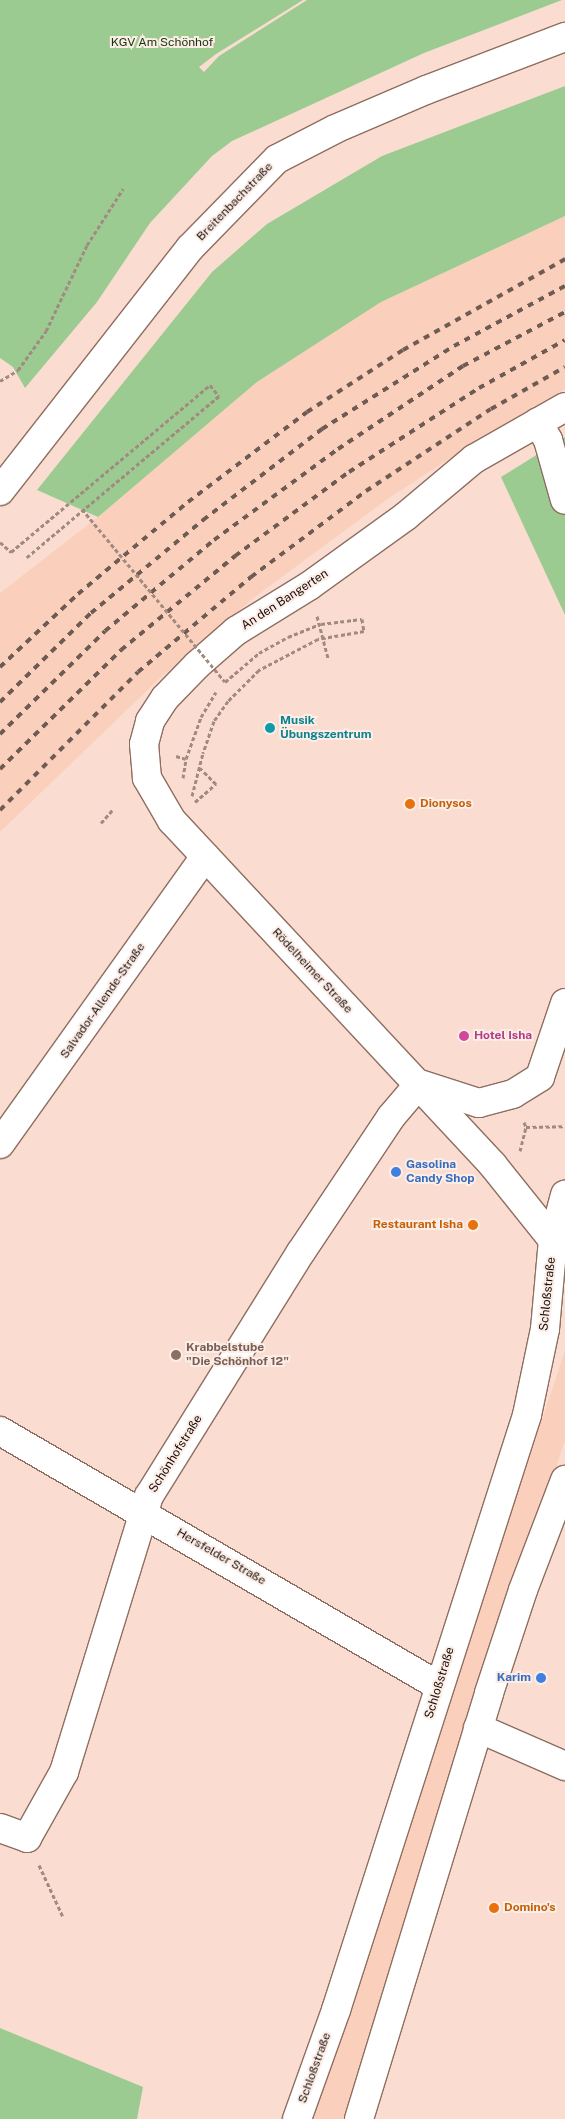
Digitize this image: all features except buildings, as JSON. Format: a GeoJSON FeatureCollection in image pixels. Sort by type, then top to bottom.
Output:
{"type":"FeatureCollection","features":[{"type":"Feature","properties":{"kind":"street","name":"Breitenbachstraße"},"geometry":{"type":"LineString","coordinates":[[0,491],[190,248],[277,159],[335,129],[426,90],[565,37]]}},
{"type":"Feature","properties":{"kind":"street","name":"An den Bangerten"},"geometry":{"type":"LineString","coordinates":[[205,857],[172,821],[147,778],[144,744],[150,721],[165,698],[197,665],[236,631],[309,586],[374,539],[474,459],[565,407]]}},
{"type":"Feature","properties":{"kind":"street"},"geometry":{"type":"LineString","coordinates":[[538,422],[548,440],[565,500]]}},
{"type":"Feature","properties":{"kind":"street","name":"Rödelheimer Straße"},"geometry":{"type":"LineString","coordinates":[[205,857],[493,1165],[552,1240]]}},
{"type":"Feature","properties":{"kind":"street","name":"Salvador-Allende-Straße"},"geometry":{"type":"LineString","coordinates":[[0,1144],[205,857]]}},
{"type":"Feature","properties":{"kind":"street","name":"Rödelheimer Straße"},"geometry":{"type":"LineString","coordinates":[[419,1084],[479,1103],[513,1094],[540,1078],[565,1003]]}},
{"type":"Feature","properties":{"kind":"street","name":"Schönhofstraße"},"geometry":{"type":"LineString","coordinates":[[0,1828],[27,1838],[64,1772],[150,1496],[301,1252],[391,1117],[419,1084]]}},
{"type":"Feature","properties":{"kind":"street","name":"Schloßstraße"},"geometry":{"type":"LineString","coordinates":[[297,2119],[336,2010],[527,1416],[545,1329],[552,1240],[565,1194]]}},
{"type":"Feature","properties":{"kind":"street","name":"Hersfelder Straße"},"geometry":{"type":"LineString","coordinates":[[0,1431],[439,1686]]}},
{"type":"Feature","properties":{"kind":"street"},"geometry":{"type":"LineString","coordinates":[[359,2119],[478,1728],[523,1590],[565,1480]]}},
{"type":"Feature","properties":{"kind":"street"},"geometry":{"type":"LineString","coordinates":[[478,1728],[565,1766]]}},
{"type":"Feature","properties":{"kind":"path"},"geometry":{"type":"LineString","coordinates":[[0,381],[18,370],[46,331],[87,245],[122,189]]}},
{"type":"Feature","properties":{"kind":"path"},"geometry":{"type":"LineString","coordinates":[[0,542],[10,552],[210,385],[219,396],[27,557]]}},
{"type":"Feature","properties":{"kind":"path"},"geometry":{"type":"LineString","coordinates":[[82,509],[225,682],[259,653],[288,637],[321,624],[362,618],[364,631],[312,642],[277,658],[253,675],[228,701],[214,721],[199,767],[190,807],[216,784],[199,767]]}},
{"type":"Feature","properties":{"kind":"path"},"geometry":{"type":"LineString","coordinates":[[316,612],[328,658]]}},
{"type":"Feature","properties":{"kind":"path"},"geometry":{"type":"LineString","coordinates":[[173,756],[186,759],[191,739],[214,695]]}},
{"type":"Feature","properties":{"kind":"path"},"geometry":{"type":"LineString","coordinates":[[101,823],[113,808]]}},
{"type":"Feature","properties":{"kind":"path"},"geometry":{"type":"LineString","coordinates":[[547,1128],[565,1126]]}},
{"type":"Feature","properties":{"kind":"path"},"geometry":{"type":"LineString","coordinates":[[45,1880],[63,1917]]}},
{"type":"Feature","properties":{"kind":"shaded area"},"geometry":{"type":"Polygon","coordinates":[[[565,216],[565,389],[475,442],[389,498],[256,596],[159,679],[0,832],[0,593],[98,517],[257,382],[381,302],[565,216]]]}},
{"type":"Feature","properties":{"kind":"shaded area"},"geometry":{"type":"Polygon","coordinates":[[[565,1351],[565,1440],[557,1464],[559,1473],[348,2119],[308,2119],[565,1351]]]}},
{"type":"Feature","properties":{"kind":"green space","name":"KGV Am Schönhof"},"geometry":{"type":"Polygon","coordinates":[[[0,0],[303,0],[216,54],[199,67],[204,72],[219,56],[307,0],[562,0],[424,53],[232,141],[212,156],[150,223],[97,302],[25,388],[13,367],[0,358],[0,0]]]}},
{"type":"Feature","properties":{"kind":"green space"},"geometry":{"type":"Polygon","coordinates":[[[565,86],[565,216],[381,302],[257,382],[98,517],[37,490],[212,272],[267,224],[382,156],[565,86]]]}},
{"type":"Feature","properties":{"kind":"green space"},"geometry":{"type":"Polygon","coordinates":[[[565,437],[565,615],[501,477],[565,437]]]}},
{"type":"Feature","properties":{"kind":"green space"},"geometry":{"type":"Polygon","coordinates":[[[0,2028],[143,2087],[137,2119],[0,2119],[0,2028]]]}},
{"type":"Feature","properties":{"kind":"railway"},"geometry":{"type":"LineString","coordinates":[[0,667],[78,594],[188,502],[307,412],[403,350],[565,259]]}},
{"type":"Feature","properties":{"kind":"railway"},"geometry":{"type":"LineString","coordinates":[[0,702],[91,613],[203,520],[322,429],[454,346],[565,286]]}},
{"type":"Feature","properties":{"kind":"railway"},"geometry":{"type":"LineString","coordinates":[[0,734],[105,631],[214,540],[338,449],[463,366],[565,312]]}},
{"type":"Feature","properties":{"kind":"railway"},"geometry":{"type":"LineString","coordinates":[[0,769],[121,650],[235,556],[349,472],[479,388],[565,340]]}},
{"type":"Feature","properties":{"kind":"railway"},"geometry":{"type":"LineString","coordinates":[[0,810],[138,672],[251,577],[366,491],[491,409],[565,367]]}},
{"type":"Feature","properties":{"kind":"place","name":"Musik Übungszentrum"},"geometry":{"type":"Point","coordinates":[270,728]}},
{"type":"Feature","properties":{"kind":"place","name":"Dionysos"},"geometry":{"type":"Point","coordinates":[410,804]}},
{"type":"Feature","properties":{"kind":"place","name":"Hotel Isha"},"geometry":{"type":"Point","coordinates":[464,1036]}},
{"type":"Feature","properties":{"kind":"place","name":"Gasolina Candy Shop"},"geometry":{"type":"Point","coordinates":[396,1172]}},
{"type":"Feature","properties":{"kind":"place","name":"Restaurant Isha"},"geometry":{"type":"Point","coordinates":[473,1225]}},
{"type":"Feature","properties":{"kind":"place","name":"Krabbelstube \"Die Schönhof 12\""},"geometry":{"type":"Point","coordinates":[176,1355]}},
{"type":"Feature","properties":{"kind":"place","name":"Karim"},"geometry":{"type":"Point","coordinates":[541,1678]}},
{"type":"Feature","properties":{"kind":"place","name":"Domino's"},"geometry":{"type":"Point","coordinates":[494,1908]}}]}
